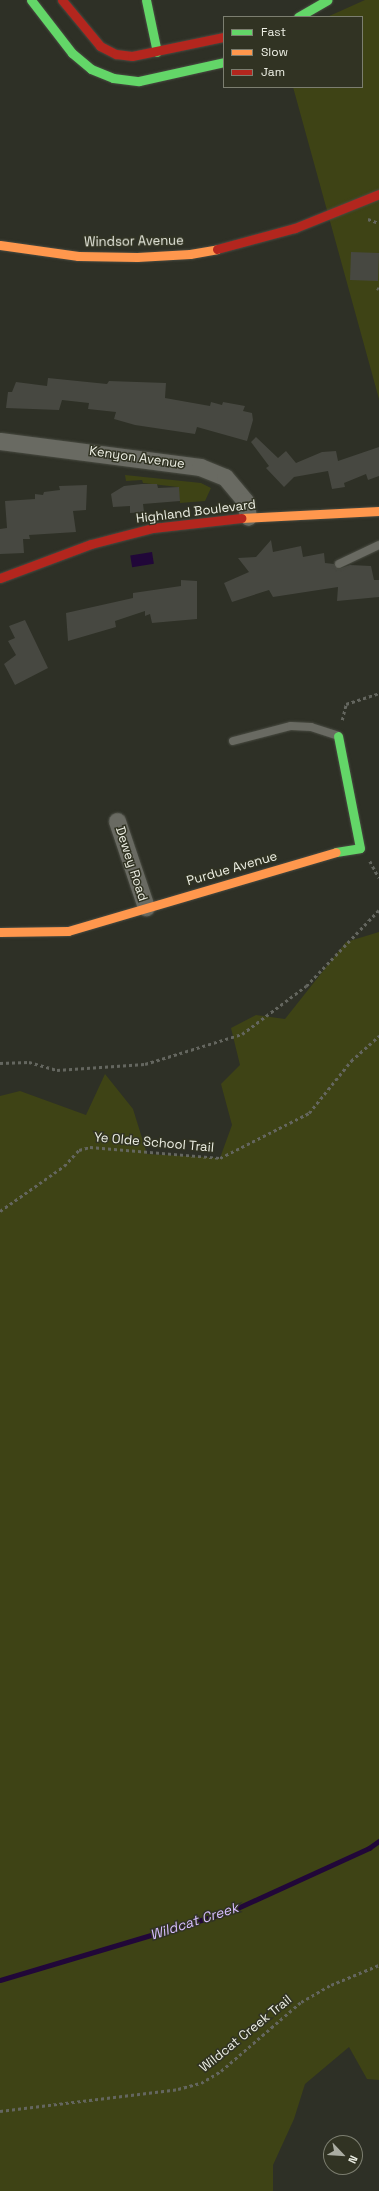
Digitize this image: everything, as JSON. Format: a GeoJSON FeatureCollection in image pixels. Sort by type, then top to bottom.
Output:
{"type":"FeatureCollection","features":[{"type":"Feature","properties":{"kind":"street"},"geometry":{"type":"LineString","coordinates":[[31,0],[72,53],[91,69],[113,78],[139,82],[223,62]]}},
{"type":"Feature","properties":{"kind":"street"},"geometry":{"type":"LineString","coordinates":[[62,0],[100,46],[116,54],[132,56],[158,52],[223,37]]}},
{"type":"Feature","properties":{"kind":"street"},"geometry":{"type":"LineString","coordinates":[[146,0],[158,52]]}},
{"type":"Feature","properties":{"kind":"street"},"geometry":{"type":"LineString","coordinates":[[300,16],[328,0]]}},
{"type":"Feature","properties":{"kind":"street","name":"Windsor Avenue"},"geometry":{"type":"LineString","coordinates":[[0,245],[78,256],[136,257],[190,254],[249,242],[295,228],[379,194]]}},
{"type":"Feature","properties":{"kind":"street","name":"Kenyon Avenue"},"geometry":{"type":"LineString","coordinates":[[0,441],[200,467],[225,477],[245,501],[248,518]]}},
{"type":"Feature","properties":{"kind":"street","name":"Highland Boulevard"},"geometry":{"type":"LineString","coordinates":[[0,578],[91,544],[146,530],[248,518],[379,511]]}},
{"type":"Feature","properties":{"kind":"street","name":"Purdue Avenue"},"geometry":{"type":"LineString","coordinates":[[0,932],[68,932],[146,907],[344,850],[360,848],[338,736]]}},
{"type":"Feature","properties":{"kind":"street","name":"Dewey Road"},"geometry":{"type":"LineString","coordinates":[[117,821],[146,907]]}},
{"type":"Feature","properties":{"kind":"lane"},"geometry":{"type":"LineString","coordinates":[[340,564],[379,546]]}},
{"type":"Feature","properties":{"kind":"lane"},"geometry":{"type":"LineString","coordinates":[[233,741],[291,726],[311,728],[338,736]]}},
{"type":"Feature","properties":{"kind":"path"},"geometry":{"type":"LineString","coordinates":[[366,218],[379,223]]}},
{"type":"Feature","properties":{"kind":"path"},"geometry":{"type":"LineString","coordinates":[[338,736],[346,704],[379,693]]}},
{"type":"Feature","properties":{"kind":"path"},"geometry":{"type":"LineString","coordinates":[[0,1063],[29,1062],[57,1070],[145,1064],[242,1034],[306,986],[379,910]]}},
{"type":"Feature","properties":{"kind":"path","name":"Ye Olde School Trail"},"geometry":{"type":"LineString","coordinates":[[0,1211],[64,1166],[79,1150],[90,1147],[220,1158],[310,1113],[351,1061],[379,1036]]}},
{"type":"Feature","properties":{"kind":"path","name":"Wildcat Creek Trail"},"geometry":{"type":"LineString","coordinates":[[0,2111],[178,2089],[201,2083],[221,2071],[301,2002],[331,1984],[379,1966]]}},
{"type":"Feature","properties":{"kind":"green space"},"geometry":{"type":"Polygon","coordinates":[[[365,0],[379,0],[379,399],[293,88],[363,88],[363,16],[329,16],[365,0]]]}},
{"type":"Feature","properties":{"kind":"green space"},"geometry":{"type":"Polygon","coordinates":[[[125,475],[201,483],[211,488],[205,501],[180,503],[178,487],[143,483],[142,480],[126,481],[125,475]]]}},
{"type":"Feature","properties":{"kind":"green space"},"geometry":{"type":"Polygon","coordinates":[[[379,932],[379,2080],[367,2079],[349,2047],[305,2084],[294,2119],[273,2165],[273,2191],[0,2191],[0,1096],[20,1091],[86,1115],[105,1074],[133,1109],[147,1154],[220,1158],[232,1125],[221,1084],[240,1065],[231,1028],[256,1015],[285,1019],[346,942],[379,932]]]}},
{"type":"Feature","properties":{"kind":"shaded area"},"geometry":{"type":"Polygon","coordinates":[[[152,552],[154,564],[132,567],[130,555],[152,552]]]}},
{"type":"Feature","properties":{"kind":"building"},"geometry":{"type":"Polygon","coordinates":[[[351,252],[379,253],[378,281],[350,280],[351,252]]]}},
{"type":"Feature","properties":{"kind":"building"},"geometry":{"type":"Polygon","coordinates":[[[48,378],[107,384],[109,381],[166,383],[165,398],[210,406],[211,402],[222,405],[223,402],[245,406],[243,411],[252,413],[253,420],[247,441],[197,427],[195,434],[135,425],[114,419],[116,412],[88,409],[89,403],[62,400],[59,410],[6,408],[8,392],[12,392],[16,382],[47,386],[48,378]]]}},
{"type":"Feature","properties":{"kind":"building"},"geometry":{"type":"Polygon","coordinates":[[[256,437],[278,458],[286,451],[296,463],[322,452],[336,451],[338,461],[379,447],[379,476],[368,480],[366,474],[344,483],[345,487],[332,489],[328,471],[294,477],[284,487],[266,468],[269,466],[251,442],[256,437]]]}},
{"type":"Feature","properties":{"kind":"building"},"geometry":{"type":"Polygon","coordinates":[[[157,484],[158,488],[179,487],[180,501],[143,504],[144,512],[130,513],[130,506],[113,507],[111,494],[124,486],[157,484]]]}},
{"type":"Feature","properties":{"kind":"building"},"geometry":{"type":"Polygon","coordinates":[[[87,485],[86,510],[73,511],[76,532],[29,535],[30,539],[23,539],[24,553],[0,554],[0,529],[7,528],[5,501],[35,499],[35,494],[43,495],[44,492],[60,490],[59,486],[87,485]]]}},
{"type":"Feature","properties":{"kind":"building"},"geometry":{"type":"Polygon","coordinates":[[[271,540],[273,552],[301,546],[303,557],[324,553],[325,563],[334,564],[338,569],[350,565],[371,566],[374,580],[379,580],[379,597],[337,601],[338,587],[273,597],[269,590],[232,602],[224,583],[249,572],[238,558],[256,557],[271,540]]]}},
{"type":"Feature","properties":{"kind":"building"},"geometry":{"type":"Polygon","coordinates":[[[181,580],[197,581],[197,619],[152,623],[150,614],[145,616],[145,611],[115,621],[116,627],[68,641],[66,613],[133,598],[133,593],[181,586],[181,580]]]}},
{"type":"Feature","properties":{"kind":"building"},"geometry":{"type":"Polygon","coordinates":[[[25,620],[48,668],[15,685],[4,664],[16,655],[8,641],[15,638],[9,626],[25,620]]]}},
{"type":"Feature","properties":{"kind":"waterway","name":"Wildcat Creek"},"geometry":{"type":"LineString","coordinates":[[0,1980],[231,1911],[369,1848],[379,1841]]}},
{"type":"Feature","properties":{"kind":"traffic: fast"},"geometry":{"type":"LineString","coordinates":[[31,0],[72,53],[91,69],[113,78],[139,81],[223,62]]}},
{"type":"Feature","properties":{"kind":"traffic: fast"},"geometry":{"type":"LineString","coordinates":[[146,0],[157,52]]}},
{"type":"Feature","properties":{"kind":"traffic: fast"},"geometry":{"type":"LineString","coordinates":[[300,16],[328,0]]}},
{"type":"Feature","properties":{"kind":"traffic: fast"},"geometry":{"type":"LineString","coordinates":[[336,852],[360,848],[338,736]]}},
{"type":"Feature","properties":{"kind":"traffic: slow"},"geometry":{"type":"LineString","coordinates":[[0,245],[78,256],[137,257],[190,254],[217,249]]}},
{"type":"Feature","properties":{"kind":"traffic: slow"},"geometry":{"type":"LineString","coordinates":[[241,518],[379,511]]}},
{"type":"Feature","properties":{"kind":"traffic: slow"},"geometry":{"type":"LineString","coordinates":[[0,932],[68,931],[336,852]]}},
{"type":"Feature","properties":{"kind":"traffic: jam"},"geometry":{"type":"LineString","coordinates":[[62,0],[100,46],[116,54],[132,56],[223,37]]}},
{"type":"Feature","properties":{"kind":"traffic: jam"},"geometry":{"type":"LineString","coordinates":[[217,249],[295,228],[379,194]]}},
{"type":"Feature","properties":{"kind":"traffic: jam"},"geometry":{"type":"LineString","coordinates":[[0,578],[91,544],[153,528],[241,518]]}}]}
